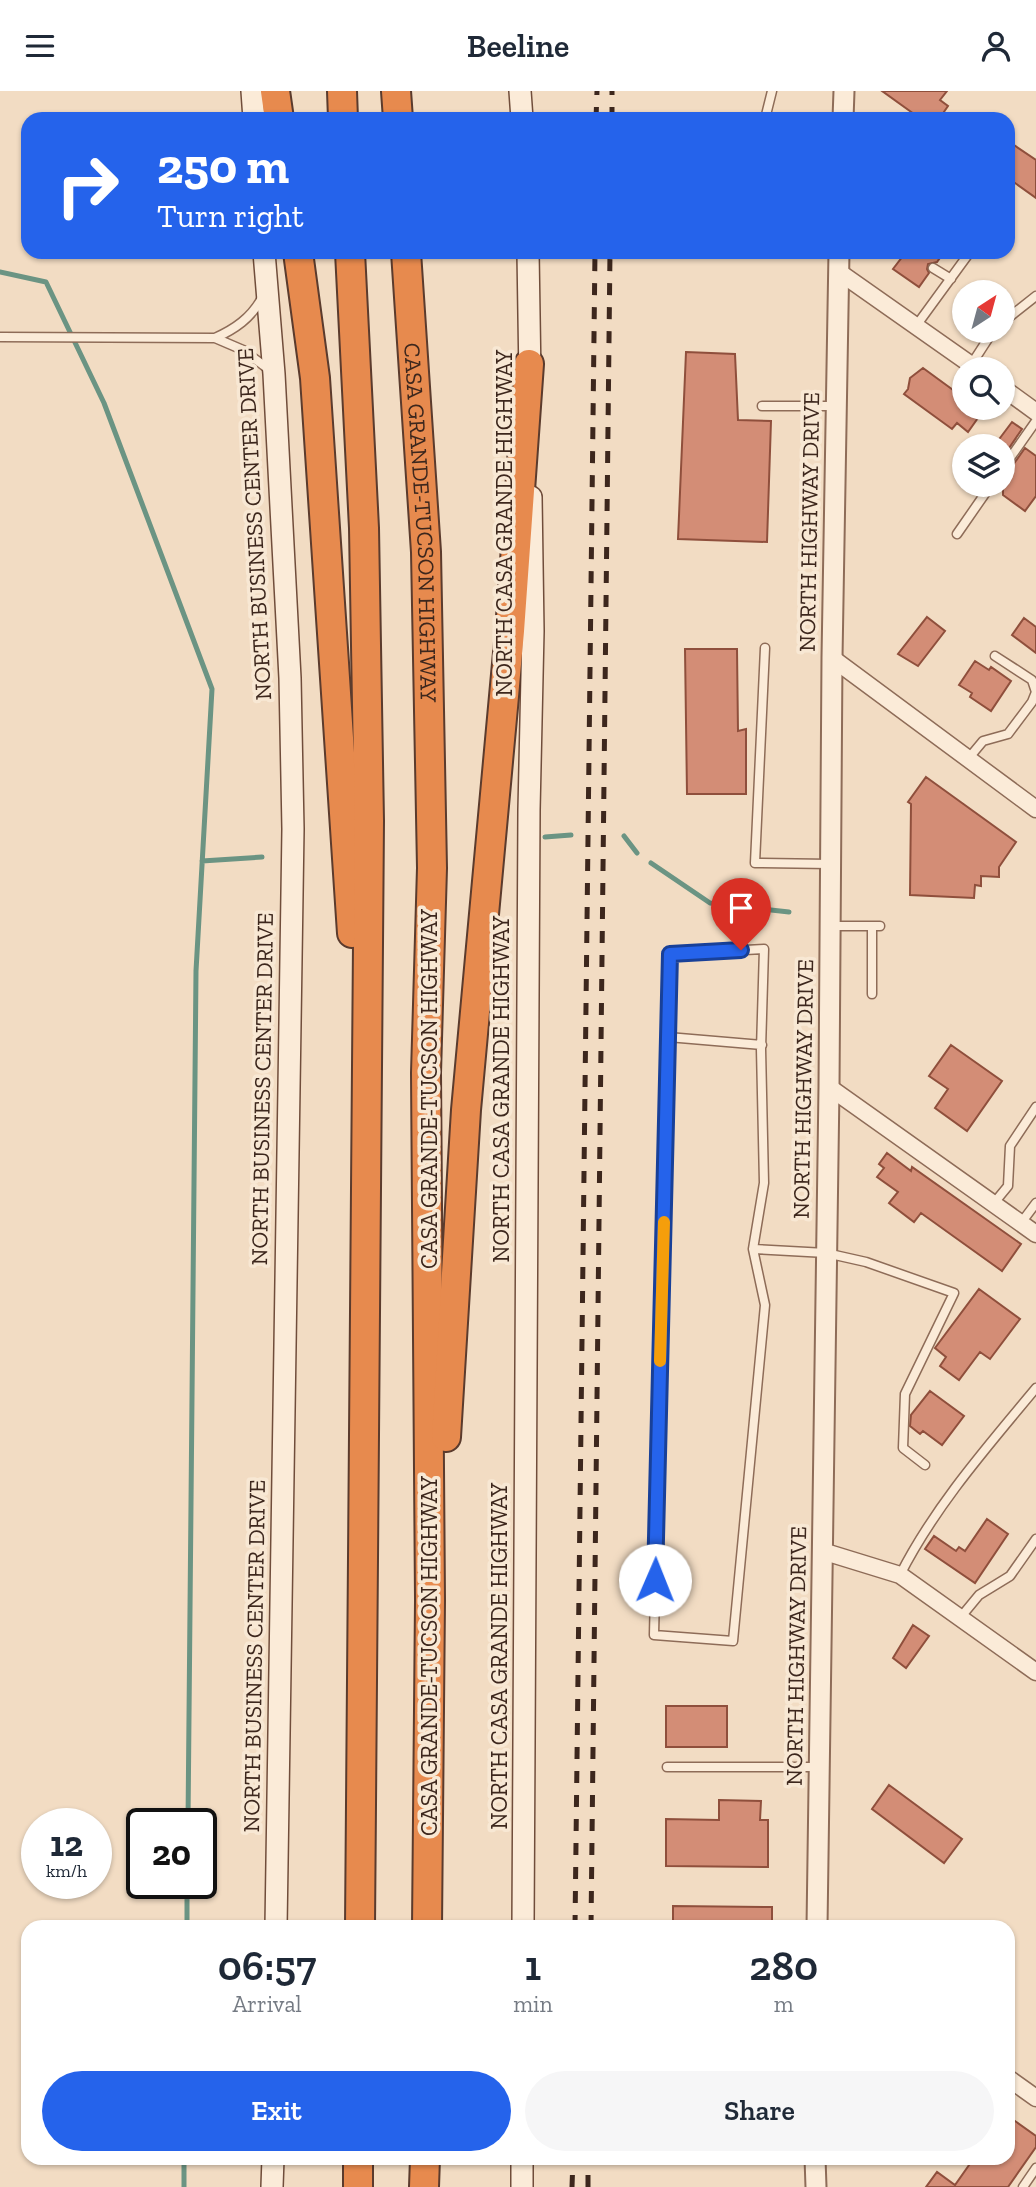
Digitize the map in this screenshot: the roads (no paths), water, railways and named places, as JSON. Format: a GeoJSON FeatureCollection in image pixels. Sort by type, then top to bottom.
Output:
{"type":"FeatureCollection","features":[{"type":"Feature","properties":{"kind":"highway"},"geometry":{"type":"LineString","coordinates":[[275,91],[278,112]]}},
{"type":"Feature","properties":{"kind":"highway"},"geometry":{"type":"LineString","coordinates":[[342,91],[343,112]]}},
{"type":"Feature","properties":{"kind":"highway"},"geometry":{"type":"LineString","coordinates":[[396,91],[398,112]]}},
{"type":"Feature","properties":{"kind":"highway"},"geometry":{"type":"LineString","coordinates":[[299,259],[315,378],[367,1143]]}},
{"type":"Feature","properties":{"kind":"highway"},"geometry":{"type":"LineString","coordinates":[[350,259],[363,528],[369,779],[360,1920]]}},
{"type":"Feature","properties":{"kind":"highway","name":"CASA GRANDE-TUCSON HIGHWAY"},"geometry":{"type":"LineString","coordinates":[[405,259],[426,566],[432,868],[426,1073],[430,1600],[427,1920]]}},
{"type":"Feature","properties":{"kind":"highway"},"geometry":{"type":"LineString","coordinates":[[430,1600],[446,1435],[468,1083],[510,631],[529,364]]}},
{"type":"Feature","properties":{"kind":"highway"},"geometry":{"type":"LineString","coordinates":[[358,2165],[358,2187]]}},
{"type":"Feature","properties":{"kind":"highway"},"geometry":{"type":"LineString","coordinates":[[424,2187],[425,2165]]}},
{"type":"Feature","properties":{"kind":"main road"},"geometry":{"type":"LineString","coordinates":[[252,91],[254,112]]}},
{"type":"Feature","properties":{"kind":"main road"},"geometry":{"type":"LineString","coordinates":[[520,91],[522,112]]}},
{"type":"Feature","properties":{"kind":"main road","name":"NORTH BUSINESS CENTER DRIVE"},"geometry":{"type":"LineString","coordinates":[[264,259],[274,374],[290,678],[293,829],[276,1920]]}},
{"type":"Feature","properties":{"kind":"main road","name":"NORTH CASA GRANDE HIGHWAY"},"geometry":{"type":"LineString","coordinates":[[523,1920],[529,810],[533,631],[528,259]]}},
{"type":"Feature","properties":{"kind":"main road"},"geometry":{"type":"LineString","coordinates":[[272,2187],[273,2165]]}},
{"type":"Feature","properties":{"kind":"main road"},"geometry":{"type":"LineString","coordinates":[[522,2165],[522,2187]]}},
{"type":"Feature","properties":{"kind":"street"},"geometry":{"type":"LineString","coordinates":[[843,112],[844,91]]}},
{"type":"Feature","properties":{"kind":"street"},"geometry":{"type":"LineString","coordinates":[[839,262],[915,327],[959,357]]}},
{"type":"Feature","properties":{"kind":"street","name":"NORTH HIGHWAY DRIVE"},"geometry":{"type":"LineString","coordinates":[[817,1920],[839,262]]}},
{"type":"Feature","properties":{"kind":"street"},"geometry":{"type":"LineString","coordinates":[[1015,397],[1036,412]]}},
{"type":"Feature","properties":{"kind":"street"},"geometry":{"type":"LineString","coordinates":[[832,658],[1036,809]]}},
{"type":"Feature","properties":{"kind":"street"},"geometry":{"type":"LineString","coordinates":[[829,1087],[1036,1234]]}},
{"type":"Feature","properties":{"kind":"street"},"geometry":{"type":"LineString","coordinates":[[822,1551],[900,1575],[1036,1672]]}},
{"type":"Feature","properties":{"kind":"street"},"geometry":{"type":"LineString","coordinates":[[1015,2083],[1036,2098]]}},
{"type":"Feature","properties":{"kind":"street"},"geometry":{"type":"LineString","coordinates":[[815,2165],[816,2187]]}},
{"type":"Feature","properties":{"kind":"lane"},"geometry":{"type":"LineString","coordinates":[[767,112],[772,91]]}},
{"type":"Feature","properties":{"kind":"lane"},"geometry":{"type":"LineString","coordinates":[[915,327],[965,259]]}},
{"type":"Feature","properties":{"kind":"lane"},"geometry":{"type":"LineString","coordinates":[[933,268],[951,279]]}},
{"type":"Feature","properties":{"kind":"lane"},"geometry":{"type":"LineString","coordinates":[[215,338],[234,330],[242,323],[258,304],[266,289]]}},
{"type":"Feature","properties":{"kind":"lane"},"geometry":{"type":"LineString","coordinates":[[1015,313],[1036,296]]}},
{"type":"Feature","properties":{"kind":"lane"},"geometry":{"type":"LineString","coordinates":[[0,337],[215,338],[251,355],[274,374]]}},
{"type":"Feature","properties":{"kind":"lane"},"geometry":{"type":"LineString","coordinates":[[762,406],[835,406]]}},
{"type":"Feature","properties":{"kind":"lane"},"geometry":{"type":"LineString","coordinates":[[1015,451],[1036,421]]}},
{"type":"Feature","properties":{"kind":"lane"},"geometry":{"type":"LineString","coordinates":[[957,534],[983,497]]}},
{"type":"Feature","properties":{"kind":"lane"},"geometry":{"type":"LineString","coordinates":[[765,648],[755,863],[830,864]]}},
{"type":"Feature","properties":{"kind":"lane"},"geometry":{"type":"LineString","coordinates":[[968,759],[983,741],[1008,734],[1032,702],[1036,692],[1032,680],[995,656]]}},
{"type":"Feature","properties":{"kind":"lane"},"geometry":{"type":"LineString","coordinates":[[830,926],[876,926],[872,994]]}},
{"type":"Feature","properties":{"kind":"lane"},"geometry":{"type":"LineString","coordinates":[[764,949],[762,1045],[764,1182],[753,1249],[765,1305],[733,1640],[654,1635],[670,954],[764,949]]}},
{"type":"Feature","properties":{"kind":"lane"},"geometry":{"type":"LineString","coordinates":[[668,1037],[762,1045]]}},
{"type":"Feature","properties":{"kind":"lane"},"geometry":{"type":"LineString","coordinates":[[994,1203],[1007,1185],[1010,1146],[1036,1107]]}},
{"type":"Feature","properties":{"kind":"lane"},"geometry":{"type":"LineString","coordinates":[[1021,1223],[1036,1203]]}},
{"type":"Feature","properties":{"kind":"lane"},"geometry":{"type":"LineString","coordinates":[[753,1249],[826,1253],[866,1262],[954,1293],[905,1394],[903,1448],[925,1465]]}},
{"type":"Feature","properties":{"kind":"lane"},"geometry":{"type":"LineString","coordinates":[[900,1575],[913,1550],[965,1473],[1036,1388]]}},
{"type":"Feature","properties":{"kind":"lane"},"geometry":{"type":"LineString","coordinates":[[960,1618],[979,1595],[1010,1576],[1036,1539]]}},
{"type":"Feature","properties":{"kind":"lane"},"geometry":{"type":"LineString","coordinates":[[667,1767],[818,1767]]}},
{"type":"Feature","properties":{"kind":"lane"},"geometry":{"type":"LineString","coordinates":[[1023,2187],[1036,2168]]}},
{"type":"Feature","properties":{"kind":"waterway"},"geometry":{"type":"LineString","coordinates":[[0,272],[46,282],[104,403],[212,689],[196,971],[188,1808]]}},
{"type":"Feature","properties":{"kind":"waterway"},"geometry":{"type":"LineString","coordinates":[[545,837],[571,835]]}},
{"type":"Feature","properties":{"kind":"waterway"},"geometry":{"type":"LineString","coordinates":[[624,836],[637,853]]}},
{"type":"Feature","properties":{"kind":"waterway"},"geometry":{"type":"LineString","coordinates":[[202,861],[262,857]]}},
{"type":"Feature","properties":{"kind":"waterway"},"geometry":{"type":"LineString","coordinates":[[651,863],[710,903],[789,912]]}},
{"type":"Feature","properties":{"kind":"waterway"},"geometry":{"type":"LineString","coordinates":[[187,1899],[187,1920]]}},
{"type":"Feature","properties":{"kind":"waterway"},"geometry":{"type":"LineString","coordinates":[[184,2165],[184,2187]]}},
{"type":"Feature","properties":{"kind":"railway"},"geometry":{"type":"LineString","coordinates":[[596,112],[597,91]]}},
{"type":"Feature","properties":{"kind":"railway"},"geometry":{"type":"LineString","coordinates":[[612,91],[612,112]]}},
{"type":"Feature","properties":{"kind":"railway"},"geometry":{"type":"LineString","coordinates":[[575,1920],[595,259]]}},
{"type":"Feature","properties":{"kind":"railway"},"geometry":{"type":"LineString","coordinates":[[591,1920],[610,259]]}},
{"type":"Feature","properties":{"kind":"railway"},"geometry":{"type":"LineString","coordinates":[[572,2187],[573,2165]]}},
{"type":"Feature","properties":{"kind":"railway"},"geometry":{"type":"LineString","coordinates":[[588,2165],[588,2187]]}}]}
